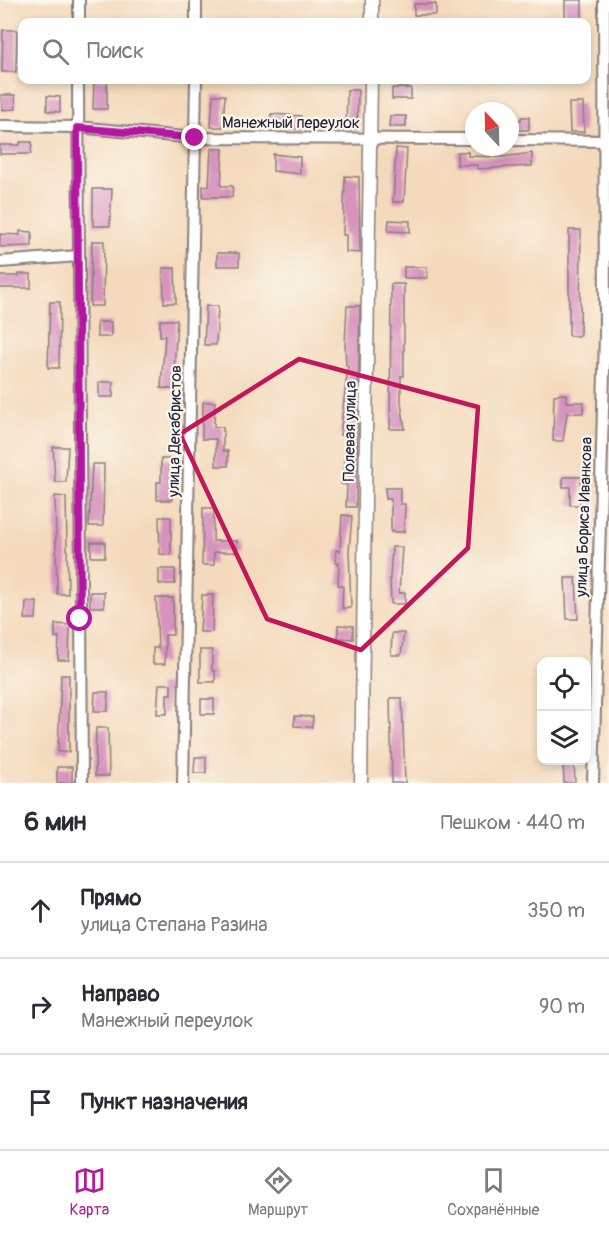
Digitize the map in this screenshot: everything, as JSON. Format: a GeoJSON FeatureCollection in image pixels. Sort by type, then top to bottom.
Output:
{"type":"FeatureCollection","features":[{"type":"Feature","properties":{"kind":"street"},"geometry":{"type":"LineString","coordinates":[[79,18],[80,0]]}},
{"type":"Feature","properties":{"kind":"street"},"geometry":{"type":"LineString","coordinates":[[196,0],[196,18]]}},
{"type":"Feature","properties":{"kind":"street"},"geometry":{"type":"LineString","coordinates":[[372,0],[372,18]]}},
{"type":"Feature","properties":{"kind":"street","name":"улица Бориса Иванкова"},"geometry":{"type":"LineString","coordinates":[[593,783],[605,335],[604,0]]}},
{"type":"Feature","properties":{"kind":"street"},"geometry":{"type":"LineString","coordinates":[[78,84],[82,783]]}},
{"type":"Feature","properties":{"kind":"street","name":"улица Декабристов"},"geometry":{"type":"LineString","coordinates":[[183,783],[196,84]]}},
{"type":"Feature","properties":{"kind":"street","name":"Полевая улица"},"geometry":{"type":"LineString","coordinates":[[361,783],[371,84]]}},
{"type":"Feature","properties":{"kind":"street","name":"Манежный переулок"},"geometry":{"type":"LineString","coordinates":[[0,126],[77,128],[195,138],[465,139]]}},
{"type":"Feature","properties":{"kind":"street"},"geometry":{"type":"LineString","coordinates":[[519,140],[606,141]]}},
{"type":"Feature","properties":{"kind":"street"},"geometry":{"type":"LineString","coordinates":[[0,262],[78,256]]}},
{"type":"Feature","properties":{"kind":"highlighted area"},"geometry":{"type":"Polygon","coordinates":[[[299,359],[478,407],[468,548],[361,650],[267,619],[180,434],[299,359]]]}},
{"type":"Feature","properties":{"kind":"building"},"geometry":{"type":"Polygon","coordinates":[[[565,0],[582,0],[582,18],[565,18],[565,0]]]}},
{"type":"Feature","properties":{"kind":"building"},"geometry":{"type":"Polygon","coordinates":[[[414,4],[436,4],[436,15],[414,15],[414,4]]]}},
{"type":"Feature","properties":{"kind":"building"},"geometry":{"type":"Polygon","coordinates":[[[3,30],[17,30],[16,72],[2,72],[3,30]]]}},
{"type":"Feature","properties":{"kind":"building"},"geometry":{"type":"Polygon","coordinates":[[[94,84],[107,84],[107,109],[93,109],[94,84]]]}},
{"type":"Feature","properties":{"kind":"building"},"geometry":{"type":"Polygon","coordinates":[[[392,88],[411,88],[411,99],[392,99],[392,88]]]}},
{"type":"Feature","properties":{"kind":"building"},"geometry":{"type":"Polygon","coordinates":[[[347,90],[358,90],[357,129],[346,128],[347,90]]]}},
{"type":"Feature","properties":{"kind":"building"},"geometry":{"type":"Polygon","coordinates":[[[1,95],[15,95],[16,109],[2,110],[1,95]]]}},
{"type":"Feature","properties":{"kind":"building"},"geometry":{"type":"Polygon","coordinates":[[[213,95],[225,95],[223,127],[211,127],[213,95]]]}},
{"type":"Feature","properties":{"kind":"building"},"geometry":{"type":"Polygon","coordinates":[[[47,96],[60,97],[60,112],[47,111],[47,96]]]}},
{"type":"Feature","properties":{"kind":"building"},"geometry":{"type":"Polygon","coordinates":[[[569,103],[583,103],[584,132],[570,132],[569,103]]]}},
{"type":"Feature","properties":{"kind":"building"},"geometry":{"type":"Polygon","coordinates":[[[271,114],[301,116],[300,129],[271,127],[271,114]]]}},
{"type":"Feature","properties":{"kind":"building"},"geometry":{"type":"Polygon","coordinates":[[[390,116],[406,116],[406,127],[389,127],[390,116]]]}},
{"type":"Feature","properties":{"kind":"building"},"geometry":{"type":"Polygon","coordinates":[[[521,117],[529,117],[529,130],[519,130],[519,120],[521,117]]]}},
{"type":"Feature","properties":{"kind":"building"},"geometry":{"type":"Polygon","coordinates":[[[20,142],[32,142],[31,154],[0,154],[0,145],[20,145],[20,142]]]}},
{"type":"Feature","properties":{"kind":"building"},"geometry":{"type":"Polygon","coordinates":[[[396,148],[407,149],[404,202],[393,202],[396,148]]]}},
{"type":"Feature","properties":{"kind":"building"},"geometry":{"type":"Polygon","coordinates":[[[211,149],[223,149],[221,186],[233,186],[232,197],[203,197],[203,186],[209,186],[211,149]]]}},
{"type":"Feature","properties":{"kind":"building"},"geometry":{"type":"Polygon","coordinates":[[[457,152],[465,152],[465,156],[502,157],[532,153],[532,166],[477,169],[477,165],[457,165],[457,152]]]}},
{"type":"Feature","properties":{"kind":"building"},"geometry":{"type":"Polygon","coordinates":[[[273,154],[300,157],[300,174],[273,171],[273,154]]]}},
{"type":"Feature","properties":{"kind":"building"},"geometry":{"type":"Polygon","coordinates":[[[345,176],[359,177],[360,253],[346,252],[346,235],[343,235],[345,176]]]}},
{"type":"Feature","properties":{"kind":"building"},"geometry":{"type":"Polygon","coordinates":[[[93,189],[112,189],[110,226],[93,226],[93,189]]]}},
{"type":"Feature","properties":{"kind":"building"},"geometry":{"type":"Polygon","coordinates":[[[389,220],[410,221],[410,232],[388,231],[389,220]]]}},
{"type":"Feature","properties":{"kind":"building"},"geometry":{"type":"Polygon","coordinates":[[[569,230],[581,230],[580,336],[569,336],[569,230]]]}},
{"type":"Feature","properties":{"kind":"building"},"geometry":{"type":"Polygon","coordinates":[[[20,231],[32,232],[32,246],[0,247],[0,234],[20,235],[20,231]]]}},
{"type":"Feature","properties":{"kind":"building"},"geometry":{"type":"Polygon","coordinates":[[[92,241],[104,241],[103,306],[90,306],[92,241]]]}},
{"type":"Feature","properties":{"kind":"building"},"geometry":{"type":"Polygon","coordinates":[[[217,253],[239,253],[239,266],[217,266],[217,253]]]}},
{"type":"Feature","properties":{"kind":"building"},"geometry":{"type":"Polygon","coordinates":[[[404,267],[427,267],[427,278],[404,278],[404,267]]]}},
{"type":"Feature","properties":{"kind":"building"},"geometry":{"type":"Polygon","coordinates":[[[163,268],[175,268],[176,303],[164,303],[163,268]]]}},
{"type":"Feature","properties":{"kind":"building"},"geometry":{"type":"Polygon","coordinates":[[[19,274],[31,274],[31,288],[0,288],[0,276],[19,276],[19,274]]]}},
{"type":"Feature","properties":{"kind":"building"},"geometry":{"type":"Polygon","coordinates":[[[391,284],[404,284],[404,376],[401,376],[401,402],[405,429],[390,429],[391,284]]]}},
{"type":"Feature","properties":{"kind":"building"},"geometry":{"type":"Polygon","coordinates":[[[50,302],[60,302],[59,368],[48,368],[50,302]]]}},
{"type":"Feature","properties":{"kind":"building"},"geometry":{"type":"Polygon","coordinates":[[[206,306],[218,306],[216,345],[204,345],[206,306]]]}},
{"type":"Feature","properties":{"kind":"building"},"geometry":{"type":"Polygon","coordinates":[[[347,306],[360,306],[356,507],[346,507],[347,485],[341,484],[347,436],[340,435],[348,366],[346,366],[345,345],[347,306]]]}},
{"type":"Feature","properties":{"kind":"building"},"geometry":{"type":"Polygon","coordinates":[[[160,320],[177,320],[173,389],[161,388],[165,336],[160,336],[160,320]]]}},
{"type":"Feature","properties":{"kind":"building"},"geometry":{"type":"Polygon","coordinates":[[[97,322],[111,322],[111,337],[97,337],[97,322]]]}},
{"type":"Feature","properties":{"kind":"building"},"geometry":{"type":"Polygon","coordinates":[[[99,382],[113,382],[113,397],[99,397],[99,382]]]}},
{"type":"Feature","properties":{"kind":"building"},"geometry":{"type":"Polygon","coordinates":[[[566,394],[566,402],[584,402],[583,413],[567,413],[563,441],[553,441],[554,395],[566,394]]]}},
{"type":"Feature","properties":{"kind":"building"},"geometry":{"type":"Polygon","coordinates":[[[203,402],[215,402],[214,427],[223,427],[223,451],[228,451],[228,466],[216,466],[216,439],[202,439],[203,402]]]}},
{"type":"Feature","properties":{"kind":"building"},"geometry":{"type":"Polygon","coordinates":[[[53,447],[68,447],[66,482],[55,482],[53,447]]]}},
{"type":"Feature","properties":{"kind":"building"},"geometry":{"type":"Polygon","coordinates":[[[161,459],[173,459],[172,500],[157,500],[157,482],[161,482],[161,459]]]}},
{"type":"Feature","properties":{"kind":"building"},"geometry":{"type":"Polygon","coordinates":[[[92,464],[104,464],[103,526],[89,526],[92,464]]]}},
{"type":"Feature","properties":{"kind":"building"},"geometry":{"type":"Polygon","coordinates":[[[563,477],[581,477],[580,505],[570,505],[570,487],[563,487],[563,477]]]}},
{"type":"Feature","properties":{"kind":"building"},"geometry":{"type":"Polygon","coordinates":[[[385,488],[400,488],[400,504],[405,504],[404,532],[391,532],[391,499],[386,499],[385,488]]]}},
{"type":"Feature","properties":{"kind":"building"},"geometry":{"type":"Polygon","coordinates":[[[55,496],[66,497],[68,594],[57,594],[55,496]]]}},
{"type":"Feature","properties":{"kind":"building"},"geometry":{"type":"Polygon","coordinates":[[[203,508],[214,508],[213,541],[237,541],[237,552],[214,552],[214,565],[202,565],[203,508]]]}},
{"type":"Feature","properties":{"kind":"building"},"geometry":{"type":"Polygon","coordinates":[[[342,515],[352,516],[349,551],[351,608],[342,608],[343,586],[338,585],[339,563],[335,563],[336,550],[340,551],[342,515]]]}},
{"type":"Feature","properties":{"kind":"building"},"geometry":{"type":"Polygon","coordinates":[[[159,517],[171,517],[171,555],[160,554],[159,517]]]}},
{"type":"Feature","properties":{"kind":"building"},"geometry":{"type":"Polygon","coordinates":[[[91,542],[105,542],[105,557],[91,557],[91,542]]]}},
{"type":"Feature","properties":{"kind":"building"},"geometry":{"type":"Polygon","coordinates":[[[392,547],[402,547],[399,593],[405,593],[405,604],[391,604],[392,547]]]}},
{"type":"Feature","properties":{"kind":"building"},"geometry":{"type":"Polygon","coordinates":[[[159,569],[175,569],[175,584],[159,584],[159,569]]]}},
{"type":"Feature","properties":{"kind":"building"},"geometry":{"type":"Polygon","coordinates":[[[565,578],[576,578],[578,619],[567,619],[565,578]]]}},
{"type":"Feature","properties":{"kind":"building"},"geometry":{"type":"Polygon","coordinates":[[[90,592],[104,592],[104,607],[90,607],[90,592]]]}},
{"type":"Feature","properties":{"kind":"building"},"geometry":{"type":"Polygon","coordinates":[[[202,595],[213,595],[212,632],[200,632],[202,595]]]}},
{"type":"Feature","properties":{"kind":"building"},"geometry":{"type":"Polygon","coordinates":[[[156,598],[173,598],[173,635],[165,635],[165,664],[153,664],[153,648],[158,648],[156,598]]]}},
{"type":"Feature","properties":{"kind":"building"},"geometry":{"type":"Polygon","coordinates":[[[26,602],[37,602],[36,619],[25,619],[26,602]]]}},
{"type":"Feature","properties":{"kind":"building"},"geometry":{"type":"Polygon","coordinates":[[[55,624],[70,625],[69,660],[58,660],[59,637],[55,637],[55,624]]]}},
{"type":"Feature","properties":{"kind":"building"},"geometry":{"type":"Polygon","coordinates":[[[338,625],[353,626],[353,639],[338,638],[338,625]]]}},
{"type":"Feature","properties":{"kind":"building"},"geometry":{"type":"Polygon","coordinates":[[[392,633],[404,633],[401,655],[391,655],[392,633]]]}},
{"type":"Feature","properties":{"kind":"building"},"geometry":{"type":"Polygon","coordinates":[[[200,650],[212,650],[212,671],[215,671],[215,682],[200,682],[200,650]]]}},
{"type":"Feature","properties":{"kind":"building"},"geometry":{"type":"Polygon","coordinates":[[[61,675],[69,675],[69,752],[58,752],[61,675]]]}},
{"type":"Feature","properties":{"kind":"building"},"geometry":{"type":"Polygon","coordinates":[[[159,684],[171,684],[171,694],[167,694],[167,714],[157,714],[159,684]]]}},
{"type":"Feature","properties":{"kind":"building"},"geometry":{"type":"Polygon","coordinates":[[[95,692],[108,692],[108,711],[94,711],[95,692]]]}},
{"type":"Feature","properties":{"kind":"building"},"geometry":{"type":"Polygon","coordinates":[[[390,698],[402,698],[405,783],[392,783],[390,698]]]}},
{"type":"Feature","properties":{"kind":"building"},"geometry":{"type":"Polygon","coordinates":[[[201,699],[214,699],[214,714],[201,714],[201,699]]]}},
{"type":"Feature","properties":{"kind":"building"},"geometry":{"type":"Polygon","coordinates":[[[295,716],[313,717],[312,727],[294,726],[295,716]]]}},
{"type":"Feature","properties":{"kind":"building"},"geometry":{"type":"Polygon","coordinates":[[[96,728],[108,728],[109,776],[95,776],[96,728]]]}},
{"type":"Feature","properties":{"kind":"building"},"geometry":{"type":"Polygon","coordinates":[[[195,757],[206,757],[206,773],[194,773],[195,757]]]}},
{"type":"Feature","properties":{"kind":"building"},"geometry":{"type":"Polygon","coordinates":[[[563,765],[574,765],[575,783],[564,783],[563,765]]]}},
{"type":"Feature","properties":{"kind":"building"},"geometry":{"type":"Polygon","coordinates":[[[57,767],[72,767],[72,783],[57,783],[57,767]]]}},
{"type":"Feature","properties":{"kind":"route"},"geometry":{"type":"LineString","coordinates":[[80,619],[77,128],[195,138]]}}]}
